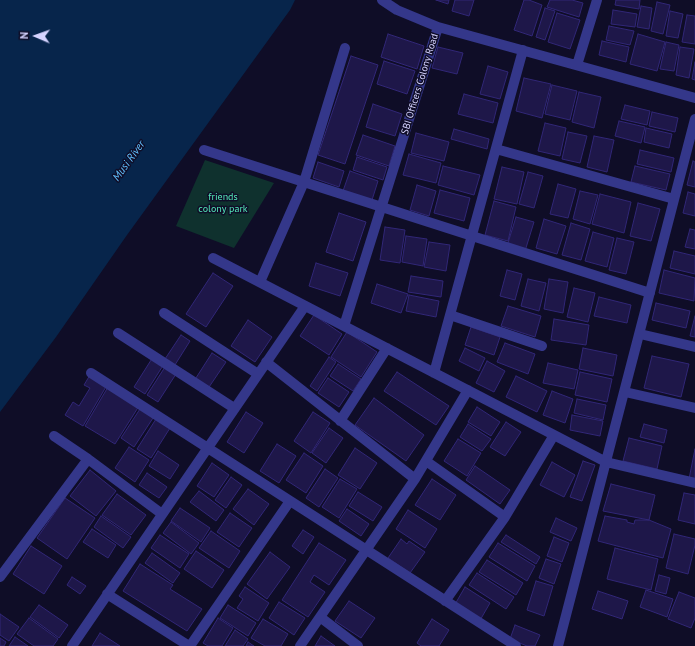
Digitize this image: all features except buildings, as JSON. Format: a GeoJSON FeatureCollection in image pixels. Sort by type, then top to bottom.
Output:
{"type":"FeatureCollection","features":[{"type":"Feature","properties":{"kind":"street"},"geometry":{"type":"LineString","coordinates":[[382,0],[397,10],[438,27]]}},
{"type":"Feature","properties":{"kind":"street"},"geometry":{"type":"LineString","coordinates":[[576,65],[597,0]]}},
{"type":"Feature","properties":{"kind":"street","name":"SBI Officers Colony Road"},"geometry":{"type":"LineString","coordinates":[[344,326],[438,27],[695,98]]}},
{"type":"Feature","properties":{"kind":"street"},"geometry":{"type":"LineString","coordinates":[[260,282],[304,182],[345,48]]}},
{"type":"Feature","properties":{"kind":"street"},"geometry":{"type":"LineString","coordinates":[[434,373],[523,50]]}},
{"type":"Feature","properties":{"kind":"street"},"geometry":{"type":"LineString","coordinates":[[558,646],[695,119]]}},
{"type":"Feature","properties":{"kind":"street"},"geometry":{"type":"LineString","coordinates":[[496,149],[674,199]]}},
{"type":"Feature","properties":{"kind":"street"},"geometry":{"type":"LineString","coordinates":[[204,150],[650,293]]}},
{"type":"Feature","properties":{"kind":"street"},"geometry":{"type":"LineString","coordinates":[[213,258],[606,462],[695,483]]}},
{"type":"Feature","properties":{"kind":"street"},"geometry":{"type":"LineString","coordinates":[[72,646],[305,306]]}},
{"type":"Feature","properties":{"kind":"street"},"geometry":{"type":"LineString","coordinates":[[164,313],[258,374]]}},
{"type":"Feature","properties":{"kind":"street"},"geometry":{"type":"LineString","coordinates":[[450,315],[542,346]]}},
{"type":"Feature","properties":{"kind":"street"},"geometry":{"type":"LineString","coordinates":[[118,333],[234,408]]}},
{"type":"Feature","properties":{"kind":"street"},"geometry":{"type":"LineString","coordinates":[[640,334],[695,347]]}},
{"type":"Feature","properties":{"kind":"street"},"geometry":{"type":"LineString","coordinates":[[340,421],[386,348]]}},
{"type":"Feature","properties":{"kind":"street"},"geometry":{"type":"LineString","coordinates":[[266,362],[415,479]]}},
{"type":"Feature","properties":{"kind":"street"},"geometry":{"type":"LineString","coordinates":[[91,373],[516,646]]}},
{"type":"Feature","properties":{"kind":"street"},"geometry":{"type":"LineString","coordinates":[[300,646],[415,479],[468,390]]}},
{"type":"Feature","properties":{"kind":"street"},"geometry":{"type":"LineString","coordinates":[[625,392],[695,408]]}},
{"type":"Feature","properties":{"kind":"street"},"geometry":{"type":"LineString","coordinates":[[445,601],[505,517],[554,435]]}},
{"type":"Feature","properties":{"kind":"street"},"geometry":{"type":"LineString","coordinates":[[54,436],[88,459],[162,514]]}},
{"type":"Feature","properties":{"kind":"street"},"geometry":{"type":"LineString","coordinates":[[0,577],[88,459]]}},
{"type":"Feature","properties":{"kind":"street"},"geometry":{"type":"LineString","coordinates":[[426,461],[505,517]]}},
{"type":"Feature","properties":{"kind":"street"},"geometry":{"type":"LineString","coordinates":[[107,594],[190,646],[290,501]]}},
{"type":"Feature","properties":{"kind":"street"},"geometry":{"type":"LineString","coordinates":[[320,617],[358,646]]}},
{"type":"Feature","properties":{"kind":"green space","name":"friends colony park"},"geometry":{"type":"Polygon","coordinates":[[[205,160],[274,183],[234,248],[176,226],[205,160]]]}},
{"type":"Feature","properties":{"kind":"water","name":"Musi River"},"geometry":{"type":"Polygon","coordinates":[[[0,0],[295,0],[290,10],[127,235],[56,337],[0,412],[0,0]]]}}]}
